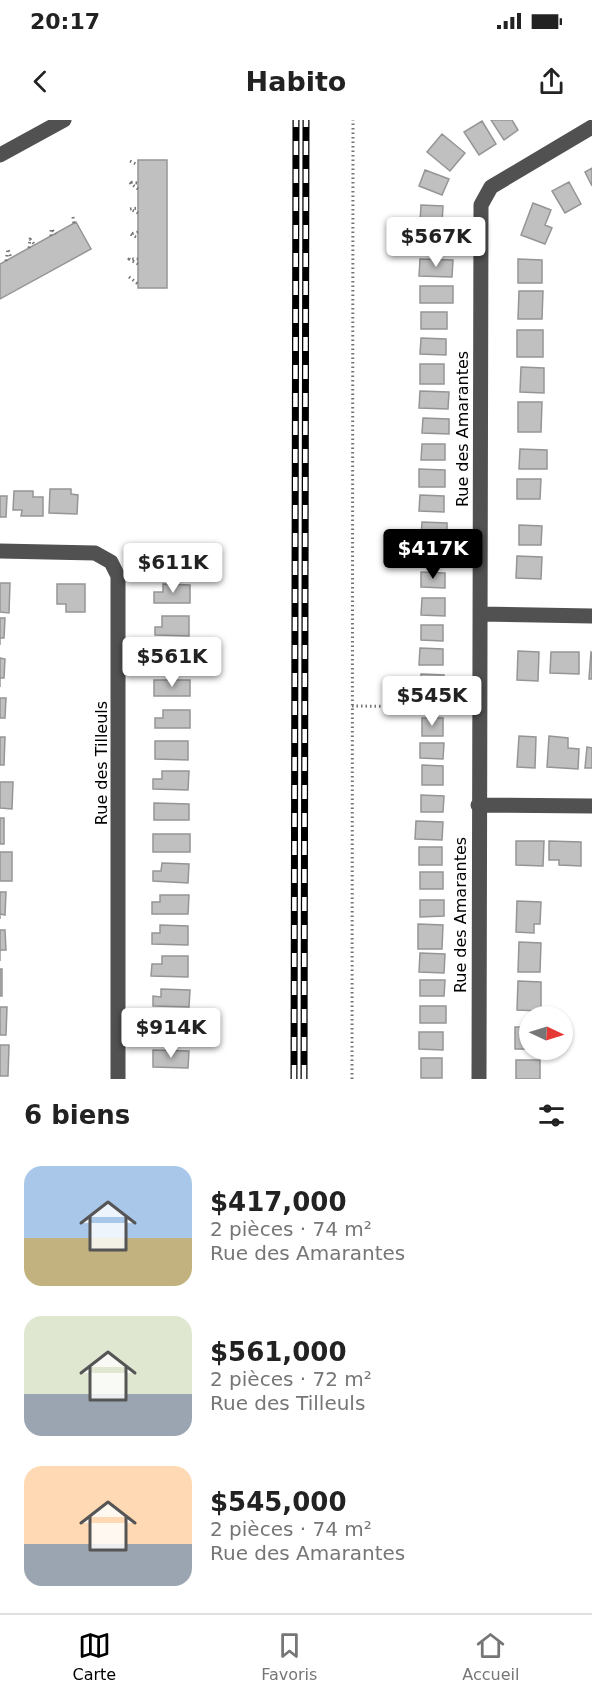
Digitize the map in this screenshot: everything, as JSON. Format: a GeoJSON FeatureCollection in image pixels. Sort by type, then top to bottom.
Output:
{"type":"FeatureCollection","features":[{"type":"Feature","properties":{"kind":"street"},"geometry":{"type":"LineString","coordinates":[[0,155],[64,120]]}},
{"type":"Feature","properties":{"kind":"street","name":"Rue des Amarantes"},"geometry":{"type":"LineString","coordinates":[[478,1079],[481,205],[491,187],[592,127]]}},
{"type":"Feature","properties":{"kind":"street","name":"Rue des Tilleuls"},"geometry":{"type":"LineString","coordinates":[[0,551],[95,553],[111,562],[118,576],[118,1079]]}},
{"type":"Feature","properties":{"kind":"street"},"geometry":{"type":"LineString","coordinates":[[480,614],[592,616]]}},
{"type":"Feature","properties":{"kind":"street"},"geometry":{"type":"LineString","coordinates":[[478,805],[592,806]]}},
{"type":"Feature","properties":{"kind":"path"},"geometry":{"type":"LineString","coordinates":[[352,1079],[353,120]]}},
{"type":"Feature","properties":{"kind":"path"},"geometry":{"type":"LineString","coordinates":[[130,161],[138,165]]}},
{"type":"Feature","properties":{"kind":"path"},"geometry":{"type":"LineString","coordinates":[[138,183],[129,182],[138,189]]}},
{"type":"Feature","properties":{"kind":"path"},"geometry":{"type":"LineString","coordinates":[[138,208],[130,209],[138,213]]}},
{"type":"Feature","properties":{"kind":"path"},"geometry":{"type":"LineString","coordinates":[[73,217],[74,224]]}},
{"type":"Feature","properties":{"kind":"path"},"geometry":{"type":"LineString","coordinates":[[51,236],[51,229],[56,234]]}},
{"type":"Feature","properties":{"kind":"path"},"geometry":{"type":"LineString","coordinates":[[138,232],[130,234],[138,238]]}},
{"type":"Feature","properties":{"kind":"path"},"geometry":{"type":"LineString","coordinates":[[29,248],[30,239],[34,245]]}},
{"type":"Feature","properties":{"kind":"path"},"geometry":{"type":"LineString","coordinates":[[6,261],[8,249],[11,258]]}},
{"type":"Feature","properties":{"kind":"path"},"geometry":{"type":"LineString","coordinates":[[138,259],[129,259],[138,264]]}},
{"type":"Feature","properties":{"kind":"path"},"geometry":{"type":"LineString","coordinates":[[129,277],[138,284]]}},
{"type":"Feature","properties":{"kind":"path"},"geometry":{"type":"LineString","coordinates":[[352,706],[467,707]]}},
{"type":"Feature","properties":{"kind":"building"},"geometry":{"type":"Polygon","coordinates":[[[491,120],[512,120],[518,130],[504,140],[491,120]]]}},
{"type":"Feature","properties":{"kind":"building"},"geometry":{"type":"Polygon","coordinates":[[[482,121],[496,144],[479,155],[464,132],[482,121]]]}},
{"type":"Feature","properties":{"kind":"building"},"geometry":{"type":"Polygon","coordinates":[[[442,134],[465,153],[450,171],[427,152],[442,134]]]}},
{"type":"Feature","properties":{"kind":"building"},"geometry":{"type":"Polygon","coordinates":[[[138,160],[167,160],[167,288],[138,288],[138,160]]]}},
{"type":"Feature","properties":{"kind":"building"},"geometry":{"type":"Polygon","coordinates":[[[592,168],[592,186],[585,172],[592,168]]]}},
{"type":"Feature","properties":{"kind":"building"},"geometry":{"type":"Polygon","coordinates":[[[425,170],[449,179],[442,195],[419,186],[425,170]]]}},
{"type":"Feature","properties":{"kind":"building"},"geometry":{"type":"Polygon","coordinates":[[[569,182],[581,204],[565,213],[552,191],[569,182]]]}},
{"type":"Feature","properties":{"kind":"building"},"geometry":{"type":"Polygon","coordinates":[[[533,203],[551,210],[545,225],[552,228],[545,244],[521,235],[533,203]]]}},
{"type":"Feature","properties":{"kind":"building"},"geometry":{"type":"Polygon","coordinates":[[[421,205],[443,206],[442,223],[420,222],[421,205]]]}},
{"type":"Feature","properties":{"kind":"building"},"geometry":{"type":"Polygon","coordinates":[[[76,222],[91,249],[0,299],[0,264],[76,222]]]}},
{"type":"Feature","properties":{"kind":"building"},"geometry":{"type":"Polygon","coordinates":[[[421,234],[445,234],[445,252],[421,252],[421,234]]]}},
{"type":"Feature","properties":{"kind":"building"},"geometry":{"type":"Polygon","coordinates":[[[420,259],[453,260],[452,277],[419,276],[420,259]]]}},
{"type":"Feature","properties":{"kind":"building"},"geometry":{"type":"Polygon","coordinates":[[[518,259],[542,260],[542,283],[518,283],[518,259]]]}},
{"type":"Feature","properties":{"kind":"building"},"geometry":{"type":"Polygon","coordinates":[[[420,286],[453,286],[453,303],[420,303],[420,286]]]}},
{"type":"Feature","properties":{"kind":"building"},"geometry":{"type":"Polygon","coordinates":[[[519,291],[543,291],[542,319],[518,319],[519,291]]]}},
{"type":"Feature","properties":{"kind":"building"},"geometry":{"type":"Polygon","coordinates":[[[421,312],[447,312],[447,329],[421,329],[421,312]]]}},
{"type":"Feature","properties":{"kind":"building"},"geometry":{"type":"Polygon","coordinates":[[[517,330],[543,330],[543,357],[517,357],[517,330]]]}},
{"type":"Feature","properties":{"kind":"building"},"geometry":{"type":"Polygon","coordinates":[[[421,338],[446,339],[446,355],[420,354],[421,338]]]}},
{"type":"Feature","properties":{"kind":"building"},"geometry":{"type":"Polygon","coordinates":[[[420,364],[444,364],[444,384],[420,384],[420,364]]]}},
{"type":"Feature","properties":{"kind":"building"},"geometry":{"type":"Polygon","coordinates":[[[521,367],[544,368],[544,393],[520,392],[521,367]]]}},
{"type":"Feature","properties":{"kind":"building"},"geometry":{"type":"Polygon","coordinates":[[[420,391],[449,392],[448,409],[419,408],[420,391]]]}},
{"type":"Feature","properties":{"kind":"building"},"geometry":{"type":"Polygon","coordinates":[[[518,402],[542,402],[541,432],[518,432],[518,402]]]}},
{"type":"Feature","properties":{"kind":"building"},"geometry":{"type":"Polygon","coordinates":[[[423,418],[449,419],[449,434],[422,433],[423,418]]]}},
{"type":"Feature","properties":{"kind":"building"},"geometry":{"type":"Polygon","coordinates":[[[422,444],[445,444],[445,460],[421,460],[422,444]]]}},
{"type":"Feature","properties":{"kind":"building"},"geometry":{"type":"Polygon","coordinates":[[[520,449],[547,450],[547,469],[519,469],[520,449]]]}},
{"type":"Feature","properties":{"kind":"building"},"geometry":{"type":"Polygon","coordinates":[[[419,469],[445,470],[445,487],[419,487],[419,469]]]}},
{"type":"Feature","properties":{"kind":"building"},"geometry":{"type":"Polygon","coordinates":[[[517,479],[541,479],[540,499],[517,499],[517,479]]]}},
{"type":"Feature","properties":{"kind":"building"},"geometry":{"type":"Polygon","coordinates":[[[50,489],[71,489],[71,494],[78,495],[77,514],[49,513],[50,489]]]}},
{"type":"Feature","properties":{"kind":"building"},"geometry":{"type":"Polygon","coordinates":[[[14,491],[33,491],[33,497],[43,497],[43,516],[21,516],[22,510],[13,510],[14,491]]]}},
{"type":"Feature","properties":{"kind":"building"},"geometry":{"type":"Polygon","coordinates":[[[420,495],[444,496],[444,512],[419,511],[420,495]]]}},
{"type":"Feature","properties":{"kind":"building"},"geometry":{"type":"Polygon","coordinates":[[[0,496],[7,496],[6,517],[0,517],[0,496]]]}},
{"type":"Feature","properties":{"kind":"building"},"geometry":{"type":"Polygon","coordinates":[[[422,522],[447,523],[447,537],[421,536],[422,522]]]}},
{"type":"Feature","properties":{"kind":"building"},"geometry":{"type":"Polygon","coordinates":[[[519,525],[542,526],[541,545],[519,545],[519,525]]]}},
{"type":"Feature","properties":{"kind":"building"},"geometry":{"type":"Polygon","coordinates":[[[423,546],[445,547],[445,563],[422,562],[423,546]]]}},
{"type":"Feature","properties":{"kind":"building"},"geometry":{"type":"Polygon","coordinates":[[[157,553],[190,554],[189,574],[156,573],[157,553]]]}},
{"type":"Feature","properties":{"kind":"building"},"geometry":{"type":"Polygon","coordinates":[[[517,556],[542,557],[541,579],[516,578],[517,556]]]}},
{"type":"Feature","properties":{"kind":"building"},"geometry":{"type":"Polygon","coordinates":[[[421,572],[445,573],[445,588],[421,587],[421,572]]]}},
{"type":"Feature","properties":{"kind":"building"},"geometry":{"type":"Polygon","coordinates":[[[0,583],[10,583],[9,613],[0,612],[0,583]]]}},
{"type":"Feature","properties":{"kind":"building"},"geometry":{"type":"Polygon","coordinates":[[[57,584],[85,584],[85,612],[66,612],[66,604],[57,604],[57,584]]]}},
{"type":"Feature","properties":{"kind":"building"},"geometry":{"type":"Polygon","coordinates":[[[163,584],[190,585],[190,603],[154,603],[154,592],[163,592],[163,584]]]}},
{"type":"Feature","properties":{"kind":"building"},"geometry":{"type":"Polygon","coordinates":[[[422,598],[445,598],[445,616],[421,615],[422,598]]]}},
{"type":"Feature","properties":{"kind":"building"},"geometry":{"type":"Polygon","coordinates":[[[162,616],[189,616],[189,636],[155,635],[155,627],[162,627],[162,616]]]}},
{"type":"Feature","properties":{"kind":"building"},"geometry":{"type":"Polygon","coordinates":[[[0,618],[5,618],[4,638],[0,638],[0,618]]]}},
{"type":"Feature","properties":{"kind":"building"},"geometry":{"type":"Polygon","coordinates":[[[421,625],[443,625],[443,641],[421,640],[421,625]]]}},
{"type":"Feature","properties":{"kind":"building"},"geometry":{"type":"Polygon","coordinates":[[[163,646],[190,647],[189,667],[152,665],[153,655],[162,655],[163,646]]]}},
{"type":"Feature","properties":{"kind":"building"},"geometry":{"type":"Polygon","coordinates":[[[420,648],[443,649],[443,665],[419,665],[420,648]]]}},
{"type":"Feature","properties":{"kind":"building"},"geometry":{"type":"Polygon","coordinates":[[[518,651],[539,652],[538,681],[517,680],[518,651]]]}},
{"type":"Feature","properties":{"kind":"building"},"geometry":{"type":"Polygon","coordinates":[[[551,652],[579,652],[579,674],[550,673],[551,652]]]}},
{"type":"Feature","properties":{"kind":"building"},"geometry":{"type":"Polygon","coordinates":[[[591,652],[592,679],[589,679],[591,652]]]}},
{"type":"Feature","properties":{"kind":"building"},"geometry":{"type":"Polygon","coordinates":[[[0,658],[5,659],[4,678],[0,678],[0,658]]]}},
{"type":"Feature","properties":{"kind":"building"},"geometry":{"type":"Polygon","coordinates":[[[421,674],[444,675],[443,692],[421,691],[421,674]]]}},
{"type":"Feature","properties":{"kind":"building"},"geometry":{"type":"Polygon","coordinates":[[[154,680],[190,680],[190,696],[154,696],[154,680]]]}},
{"type":"Feature","properties":{"kind":"building"},"geometry":{"type":"Polygon","coordinates":[[[0,698],[6,698],[5,718],[0,718],[0,698]]]}},
{"type":"Feature","properties":{"kind":"building"},"geometry":{"type":"Polygon","coordinates":[[[163,710],[190,710],[190,728],[155,728],[155,718],[163,718],[163,710]]]}},
{"type":"Feature","properties":{"kind":"building"},"geometry":{"type":"Polygon","coordinates":[[[422,718],[443,718],[443,736],[422,736],[422,718]]]}},
{"type":"Feature","properties":{"kind":"building"},"geometry":{"type":"Polygon","coordinates":[[[519,736],[536,737],[535,768],[517,767],[519,736]]]}},
{"type":"Feature","properties":{"kind":"building"},"geometry":{"type":"Polygon","coordinates":[[[549,736],[568,738],[568,748],[579,749],[578,769],[547,767],[549,736]]]}},
{"type":"Feature","properties":{"kind":"building"},"geometry":{"type":"Polygon","coordinates":[[[0,737],[5,737],[4,765],[0,765],[0,737]]]}},
{"type":"Feature","properties":{"kind":"building"},"geometry":{"type":"Polygon","coordinates":[[[155,741],[188,741],[188,760],[155,759],[155,741]]]}},
{"type":"Feature","properties":{"kind":"building"},"geometry":{"type":"Polygon","coordinates":[[[420,743],[444,743],[443,759],[420,758],[420,743]]]}},
{"type":"Feature","properties":{"kind":"building"},"geometry":{"type":"Polygon","coordinates":[[[587,747],[592,748],[592,768],[585,768],[587,747]]]}},
{"type":"Feature","properties":{"kind":"building"},"geometry":{"type":"Polygon","coordinates":[[[422,765],[443,766],[443,785],[422,785],[422,765]]]}},
{"type":"Feature","properties":{"kind":"building"},"geometry":{"type":"Polygon","coordinates":[[[162,771],[189,771],[188,790],[153,789],[153,779],[162,779],[162,771]]]}},
{"type":"Feature","properties":{"kind":"building"},"geometry":{"type":"Polygon","coordinates":[[[0,782],[13,782],[12,809],[0,808],[0,782]]]}},
{"type":"Feature","properties":{"kind":"building"},"geometry":{"type":"Polygon","coordinates":[[[421,795],[444,796],[443,812],[421,812],[421,795]]]}},
{"type":"Feature","properties":{"kind":"building"},"geometry":{"type":"Polygon","coordinates":[[[154,803],[189,804],[189,820],[154,820],[154,803]]]}},
{"type":"Feature","properties":{"kind":"building"},"geometry":{"type":"Polygon","coordinates":[[[0,818],[4,818],[4,844],[0,844],[0,818]]]}},
{"type":"Feature","properties":{"kind":"building"},"geometry":{"type":"Polygon","coordinates":[[[416,821],[443,822],[442,840],[415,839],[416,821]]]}},
{"type":"Feature","properties":{"kind":"building"},"geometry":{"type":"Polygon","coordinates":[[[153,834],[190,834],[190,852],[153,852],[153,834]]]}},
{"type":"Feature","properties":{"kind":"building"},"geometry":{"type":"Polygon","coordinates":[[[516,841],[544,841],[543,866],[516,865],[516,841]]]}},
{"type":"Feature","properties":{"kind":"building"},"geometry":{"type":"Polygon","coordinates":[[[549,841],[581,842],[581,866],[559,865],[559,860],[549,860],[549,841]]]}},
{"type":"Feature","properties":{"kind":"building"},"geometry":{"type":"Polygon","coordinates":[[[419,847],[442,847],[442,865],[419,865],[419,847]]]}},
{"type":"Feature","properties":{"kind":"building"},"geometry":{"type":"Polygon","coordinates":[[[0,852],[12,852],[12,881],[0,881],[0,852]]]}},
{"type":"Feature","properties":{"kind":"building"},"geometry":{"type":"Polygon","coordinates":[[[162,863],[189,864],[188,883],[153,881],[153,871],[161,871],[162,863]]]}},
{"type":"Feature","properties":{"kind":"building"},"geometry":{"type":"Polygon","coordinates":[[[420,872],[443,872],[443,889],[420,889],[420,872]]]}},
{"type":"Feature","properties":{"kind":"building"},"geometry":{"type":"Polygon","coordinates":[[[0,892],[6,892],[5,915],[0,914],[0,892]]]}},
{"type":"Feature","properties":{"kind":"building"},"geometry":{"type":"Polygon","coordinates":[[[160,895],[189,895],[188,914],[152,914],[152,902],[160,902],[160,895]]]}},
{"type":"Feature","properties":{"kind":"building"},"geometry":{"type":"Polygon","coordinates":[[[420,900],[444,900],[444,916],[420,917],[420,900]]]}},
{"type":"Feature","properties":{"kind":"building"},"geometry":{"type":"Polygon","coordinates":[[[517,901],[541,902],[540,924],[534,924],[534,933],[516,932],[517,901]]]}},
{"type":"Feature","properties":{"kind":"building"},"geometry":{"type":"Polygon","coordinates":[[[418,924],[443,925],[442,949],[418,949],[418,924]]]}},
{"type":"Feature","properties":{"kind":"building"},"geometry":{"type":"Polygon","coordinates":[[[160,925],[188,926],[188,945],[152,944],[152,933],[160,933],[160,925]]]}},
{"type":"Feature","properties":{"kind":"building"},"geometry":{"type":"Polygon","coordinates":[[[0,930],[5,930],[6,950],[0,950],[0,930]]]}},
{"type":"Feature","properties":{"kind":"building"},"geometry":{"type":"Polygon","coordinates":[[[519,942],[541,943],[540,972],[518,972],[519,942]]]}},
{"type":"Feature","properties":{"kind":"building"},"geometry":{"type":"Polygon","coordinates":[[[420,953],[445,954],[444,973],[419,972],[420,953]]]}},
{"type":"Feature","properties":{"kind":"building"},"geometry":{"type":"Polygon","coordinates":[[[162,956],[188,956],[188,977],[151,976],[152,964],[162,964],[162,956]]]}},
{"type":"Feature","properties":{"kind":"building"},"geometry":{"type":"Polygon","coordinates":[[[0,969],[2,969],[2,996],[0,996],[0,969]]]}},
{"type":"Feature","properties":{"kind":"building"},"geometry":{"type":"Polygon","coordinates":[[[420,980],[445,980],[444,996],[420,996],[420,980]]]}},
{"type":"Feature","properties":{"kind":"building"},"geometry":{"type":"Polygon","coordinates":[[[518,981],[541,982],[541,1006],[519,1006],[519,1010],[517,1010],[518,981]]]}},
{"type":"Feature","properties":{"kind":"building"},"geometry":{"type":"Polygon","coordinates":[[[161,989],[190,990],[189,1007],[153,1006],[153,996],[161,997],[161,989]]]}},
{"type":"Feature","properties":{"kind":"building"},"geometry":{"type":"Polygon","coordinates":[[[420,1006],[446,1006],[446,1023],[420,1023],[420,1006]]]}},
{"type":"Feature","properties":{"kind":"building"},"geometry":{"type":"Polygon","coordinates":[[[0,1007],[7,1007],[6,1035],[0,1035],[0,1007]]]}},
{"type":"Feature","properties":{"kind":"building"},"geometry":{"type":"Polygon","coordinates":[[[161,1019],[188,1019],[188,1038],[153,1038],[153,1028],[161,1028],[161,1019]]]}},
{"type":"Feature","properties":{"kind":"building"},"geometry":{"type":"Polygon","coordinates":[[[515,1027],[519,1027],[519,1049],[515,1049],[515,1027]]]}},
{"type":"Feature","properties":{"kind":"building"},"geometry":{"type":"Polygon","coordinates":[[[419,1032],[443,1032],[443,1050],[419,1049],[419,1032]]]}},
{"type":"Feature","properties":{"kind":"building"},"geometry":{"type":"Polygon","coordinates":[[[0,1045],[9,1045],[8,1076],[0,1076],[0,1045]]]}},
{"type":"Feature","properties":{"kind":"building"},"geometry":{"type":"Polygon","coordinates":[[[153,1050],[189,1051],[188,1068],[153,1067],[153,1050]]]}},
{"type":"Feature","properties":{"kind":"building"},"geometry":{"type":"Polygon","coordinates":[[[421,1058],[442,1058],[442,1078],[421,1078],[421,1058]]]}},
{"type":"Feature","properties":{"kind":"building"},"geometry":{"type":"Polygon","coordinates":[[[516,1060],[540,1060],[540,1079],[516,1079],[516,1060]]]}},
{"type":"Feature","properties":{"kind":"railway"},"geometry":{"type":"LineString","coordinates":[[294,1079],[296,120]]}},
{"type":"Feature","properties":{"kind":"railway"},"geometry":{"type":"LineString","coordinates":[[304,1079],[306,120]]}}]}
